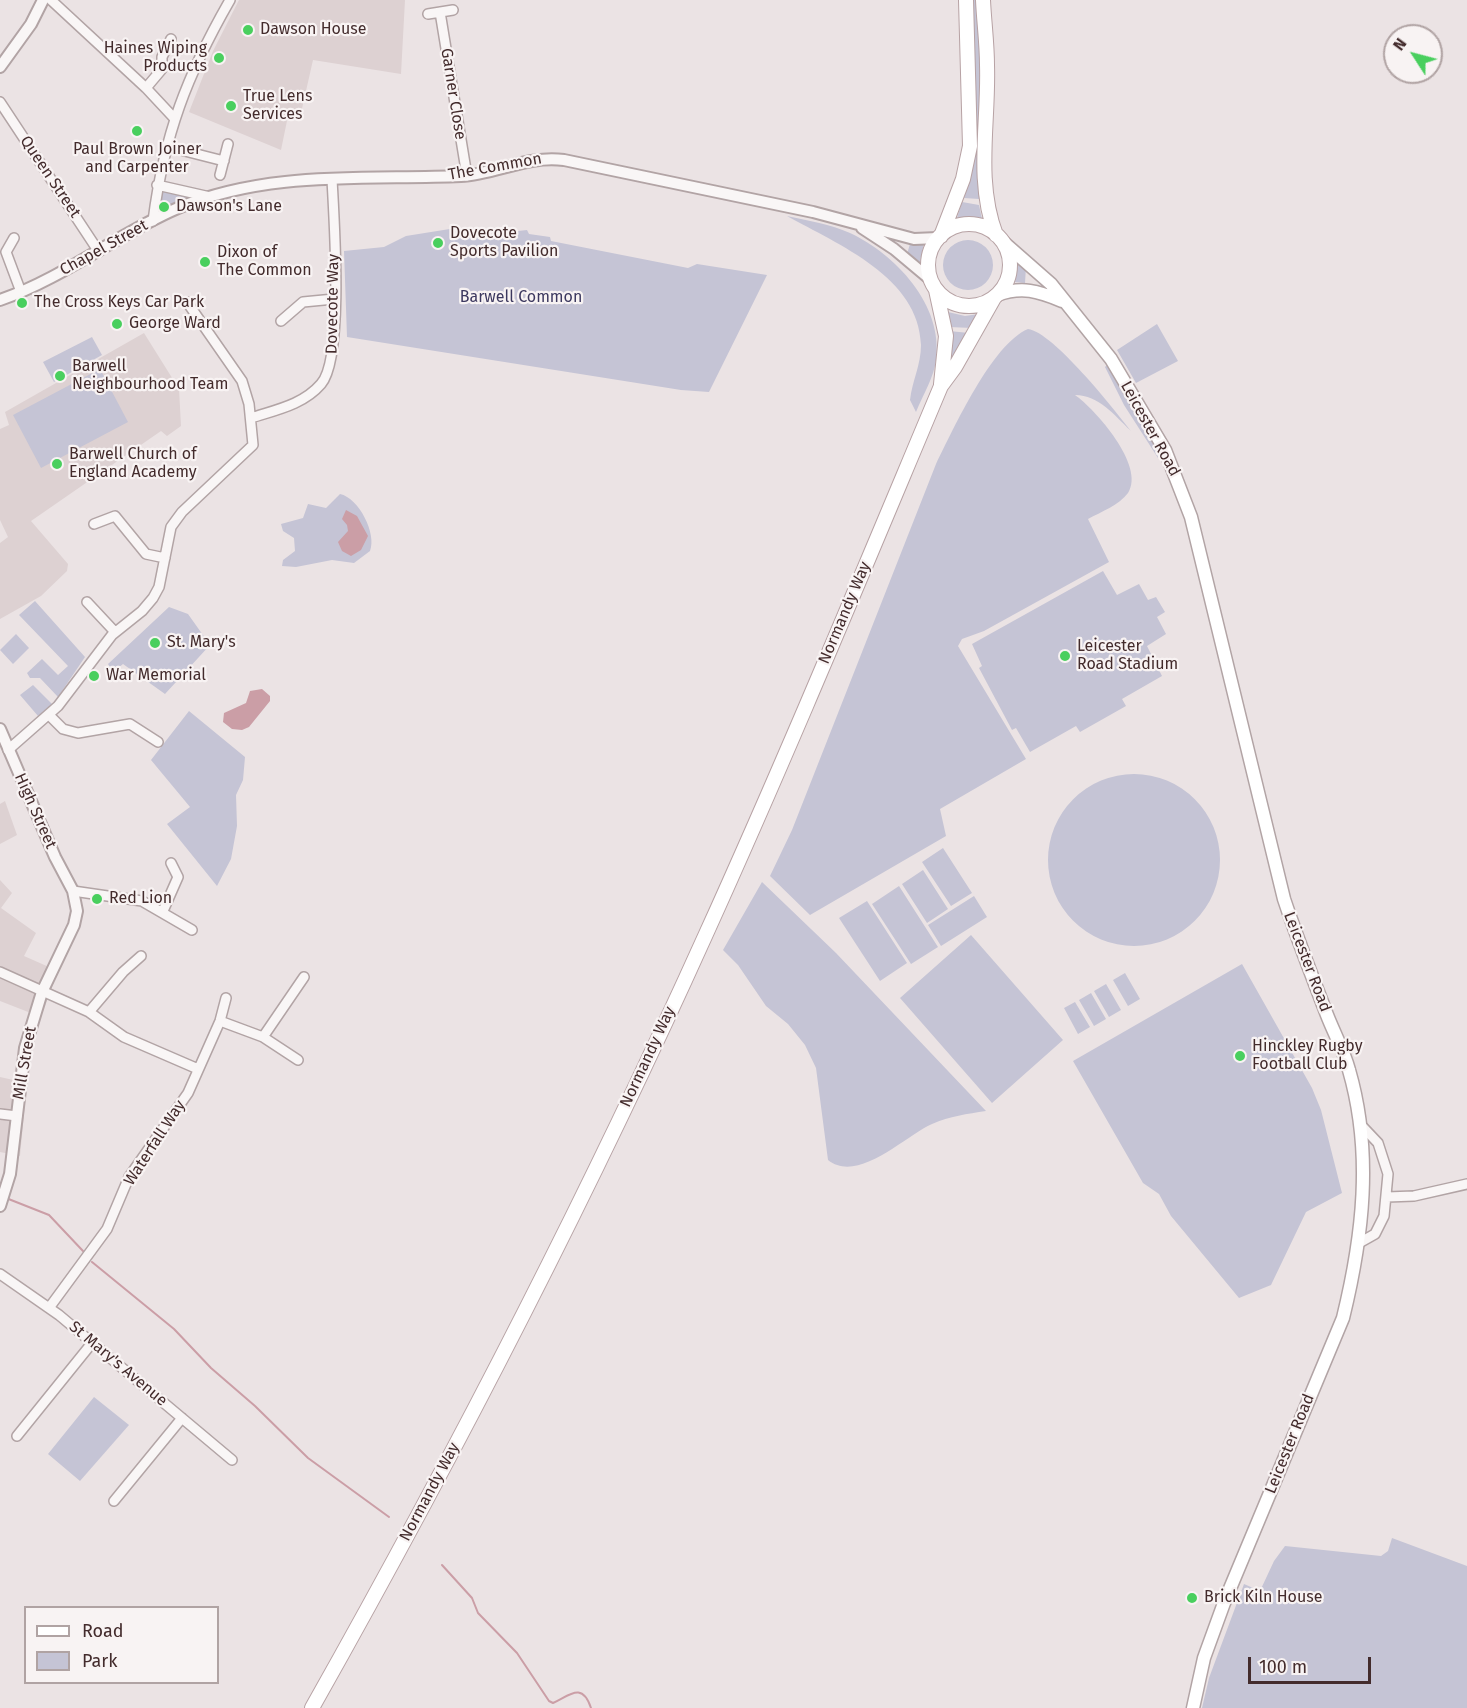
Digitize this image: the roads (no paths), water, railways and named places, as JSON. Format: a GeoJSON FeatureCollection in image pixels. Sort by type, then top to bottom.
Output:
{"type":"FeatureCollection","features":[{"type":"Feature","properties":{"kind":"main road"},"geometry":{"type":"LineString","coordinates":[[966,0],[970,146],[963,179],[929,259],[934,285],[952,302],[964,306],[976,305],[995,296],[1006,281],[1009,269],[1009,257],[988,215],[984,179],[987,65],[982,0]]}},
{"type":"Feature","properties":{"kind":"main road"},"geometry":{"type":"LineString","coordinates":[[939,237],[963,225],[985,228],[999,238]]}},
{"type":"Feature","properties":{"kind":"main road","name":"Leicester Road"},"geometry":{"type":"LineString","coordinates":[[999,238],[1051,284],[1062,301],[1111,359],[1165,450],[1182,490],[1206,576],[1284,899],[1299,944],[1349,1070],[1360,1124],[1364,1177],[1359,1244],[1343,1318],[1224,1603],[1204,1658],[1192,1708]]}},
{"type":"Feature","properties":{"kind":"main road","name":"Normandy Way"},"geometry":{"type":"LineString","coordinates":[[934,285],[946,336],[941,386]]}},
{"type":"Feature","properties":{"kind":"main road","name":"Leicester Road"},"geometry":{"type":"LineString","coordinates":[[995,296],[1026,289],[1037,290],[1062,301]]}},
{"type":"Feature","properties":{"kind":"main road","name":"Normandy Way"},"geometry":{"type":"LineString","coordinates":[[312,1708],[410,1532],[577,1206],[706,933],[941,386],[955,367],[995,296]]}},
{"type":"Feature","properties":{"kind":"street"},"geometry":{"type":"LineString","coordinates":[[0,67],[31,24],[43,0]]}},
{"type":"Feature","properties":{"kind":"street"},"geometry":{"type":"LineString","coordinates":[[51,0],[146,88],[174,118]]}},
{"type":"Feature","properties":{"kind":"street"},"geometry":{"type":"LineString","coordinates":[[153,221],[157,185],[165,146],[174,118],[203,49],[230,0]]}},
{"type":"Feature","properties":{"kind":"street"},"geometry":{"type":"LineString","coordinates":[[428,14],[453,10]]}},
{"type":"Feature","properties":{"kind":"street","name":"Garner Close"},"geometry":{"type":"LineString","coordinates":[[440,12],[467,176]]}},
{"type":"Feature","properties":{"kind":"street"},"geometry":{"type":"LineString","coordinates":[[146,88],[162,69],[162,57],[171,39]]}},
{"type":"Feature","properties":{"kind":"street","name":"Queen Street"},"geometry":{"type":"LineString","coordinates":[[0,102],[99,252]]}},
{"type":"Feature","properties":{"kind":"street"},"geometry":{"type":"LineString","coordinates":[[220,175],[228,144]]}},
{"type":"Feature","properties":{"kind":"street"},"geometry":{"type":"LineString","coordinates":[[165,146],[224,161]]}},
{"type":"Feature","properties":{"kind":"street","name":"The Common"},"geometry":{"type":"LineString","coordinates":[[210,197],[271,182],[467,176],[535,160],[558,159],[848,221],[914,239],[939,237]]}},
{"type":"Feature","properties":{"kind":"street","name":"Dovecote Way"},"geometry":{"type":"LineString","coordinates":[[251,418],[293,404],[322,383],[333,355],[332,179]]}},
{"type":"Feature","properties":{"kind":"street"},"geometry":{"type":"LineString","coordinates":[[157,185],[210,197]]}},
{"type":"Feature","properties":{"kind":"street","name":"Chapel Street"},"geometry":{"type":"LineString","coordinates":[[0,300],[21,292],[99,252],[180,207],[210,197]]}},
{"type":"Feature","properties":{"kind":"street","name":"The Common"},"geometry":{"type":"LineString","coordinates":[[848,221],[878,238],[934,285]]}},
{"type":"Feature","properties":{"kind":"street"},"geometry":{"type":"LineString","coordinates":[[14,238],[6,252],[21,292]]}},
{"type":"Feature","properties":{"kind":"street"},"geometry":{"type":"LineString","coordinates":[[281,321],[303,302],[334,300]]}},
{"type":"Feature","properties":{"kind":"street"},"geometry":{"type":"LineString","coordinates":[[8,750],[49,715],[115,632],[142,611],[153,598],[159,587],[171,527],[182,512],[253,445],[251,418],[242,381],[187,302]]}},
{"type":"Feature","properties":{"kind":"street"},"geometry":{"type":"LineString","coordinates":[[94,524],[118,512],[146,554],[165,558]]}},
{"type":"Feature","properties":{"kind":"street"},"geometry":{"type":"LineString","coordinates":[[87,602],[115,632]]}},
{"type":"Feature","properties":{"kind":"street"},"geometry":{"type":"LineString","coordinates":[[49,715],[63,729],[78,733],[130,724],[158,742]]}},
{"type":"Feature","properties":{"kind":"street","name":"High Street"},"geometry":{"type":"LineString","coordinates":[[0,729],[55,857],[73,891]]}},
{"type":"Feature","properties":{"kind":"street"},"geometry":{"type":"LineString","coordinates":[[163,911],[178,877],[171,863]]}},
{"type":"Feature","properties":{"kind":"street"},"geometry":{"type":"LineString","coordinates":[[73,891],[142,901],[163,911],[192,930]]}},
{"type":"Feature","properties":{"kind":"street","name":"Mill Street"},"geometry":{"type":"LineString","coordinates":[[0,1206],[10,1174],[25,1048],[42,992],[76,919],[73,891]]}},
{"type":"Feature","properties":{"kind":"street"},"geometry":{"type":"LineString","coordinates":[[89,1012],[123,972],[141,956]]}},
{"type":"Feature","properties":{"kind":"street"},"geometry":{"type":"LineString","coordinates":[[0,972],[89,1012],[124,1037],[198,1069]]}},
{"type":"Feature","properties":{"kind":"street"},"geometry":{"type":"LineString","coordinates":[[263,1037],[303,977]]}},
{"type":"Feature","properties":{"kind":"street","name":"Waterfall Way"},"geometry":{"type":"LineString","coordinates":[[49,1308],[107,1229],[129,1177],[188,1093],[220,1021],[226,998]]}},
{"type":"Feature","properties":{"kind":"street"},"geometry":{"type":"LineString","coordinates":[[220,1021],[263,1037],[298,1060]]}},
{"type":"Feature","properties":{"kind":"street"},"geometry":{"type":"LineString","coordinates":[[0,1114],[17,1116]]}},
{"type":"Feature","properties":{"kind":"street"},"geometry":{"type":"LineString","coordinates":[[1359,1244],[1376,1234],[1384,1216],[1388,1174],[1378,1143],[1360,1124]]}},
{"type":"Feature","properties":{"kind":"street"},"geometry":{"type":"LineString","coordinates":[[1387,1197],[1414,1196],[1467,1184]]}},
{"type":"Feature","properties":{"kind":"street","name":"St Mary's Avenue"},"geometry":{"type":"LineString","coordinates":[[0,1274],[49,1308],[232,1460]]}},
{"type":"Feature","properties":{"kind":"street"},"geometry":{"type":"LineString","coordinates":[[17,1436],[92,1343]]}},
{"type":"Feature","properties":{"kind":"street"},"geometry":{"type":"LineString","coordinates":[[114,1501],[182,1418]]}},
{"type":"Feature","properties":{"kind":"waterway"},"geometry":{"type":"LineString","coordinates":[[6,1198],[49,1215],[83,1251]]}},
{"type":"Feature","properties":{"kind":"waterway"},"geometry":{"type":"LineString","coordinates":[[92,1262],[174,1329],[211,1368],[255,1406],[308,1458],[389,1517]]}},
{"type":"Feature","properties":{"kind":"waterway"},"geometry":{"type":"LineString","coordinates":[[442,1565],[472,1598],[478,1613],[517,1653],[549,1701],[553,1703],[570,1694],[579,1693],[584,1695],[591,1708]]}},
{"type":"Feature","properties":{"kind":"place","name":"Dawson House"},"geometry":{"type":"Point","coordinates":[248,30]}},
{"type":"Feature","properties":{"kind":"place","name":"Haines Wiping Products"},"geometry":{"type":"Point","coordinates":[219,58]}},
{"type":"Feature","properties":{"kind":"place","name":"True Lens Services"},"geometry":{"type":"Point","coordinates":[231,106]}},
{"type":"Feature","properties":{"kind":"place","name":"Paul Brown Joiner and Carpenter"},"geometry":{"type":"Point","coordinates":[137,131]}},
{"type":"Feature","properties":{"kind":"place","name":"Dawson's Lane"},"geometry":{"type":"Point","coordinates":[164,207]}},
{"type":"Feature","properties":{"kind":"place","name":"Dovecote Sports Pavilion"},"geometry":{"type":"Point","coordinates":[438,243]}},
{"type":"Feature","properties":{"kind":"place","name":"Dixon of The Common"},"geometry":{"type":"Point","coordinates":[205,262]}},
{"type":"Feature","properties":{"kind":"place","name":"The Cross Keys Car Park"},"geometry":{"type":"Point","coordinates":[22,303]}},
{"type":"Feature","properties":{"kind":"place","name":"George Ward"},"geometry":{"type":"Point","coordinates":[117,324]}},
{"type":"Feature","properties":{"kind":"place","name":"Barwell Neighbourhood Team"},"geometry":{"type":"Point","coordinates":[60,376]}},
{"type":"Feature","properties":{"kind":"place","name":"Barwell Church of England Academy"},"geometry":{"type":"Point","coordinates":[57,464]}},
{"type":"Feature","properties":{"kind":"place","name":"St. Mary's"},"geometry":{"type":"Point","coordinates":[155,643]}},
{"type":"Feature","properties":{"kind":"place","name":"Leicester Road Stadium"},"geometry":{"type":"Point","coordinates":[1065,656]}},
{"type":"Feature","properties":{"kind":"place","name":"War Memorial"},"geometry":{"type":"Point","coordinates":[94,676]}},
{"type":"Feature","properties":{"kind":"place","name":"Red Lion"},"geometry":{"type":"Point","coordinates":[97,899]}},
{"type":"Feature","properties":{"kind":"place","name":"Hinckley Rugby Football Club"},"geometry":{"type":"Point","coordinates":[1240,1056]}},
{"type":"Feature","properties":{"kind":"place","name":"Brick Kiln House"},"geometry":{"type":"Point","coordinates":[1192,1598]}},
{"type":"Feature","properties":{"kind":"park label","name":"Barwell Common"},"geometry":{"type":"Point","coordinates":[521,298]}}]}
